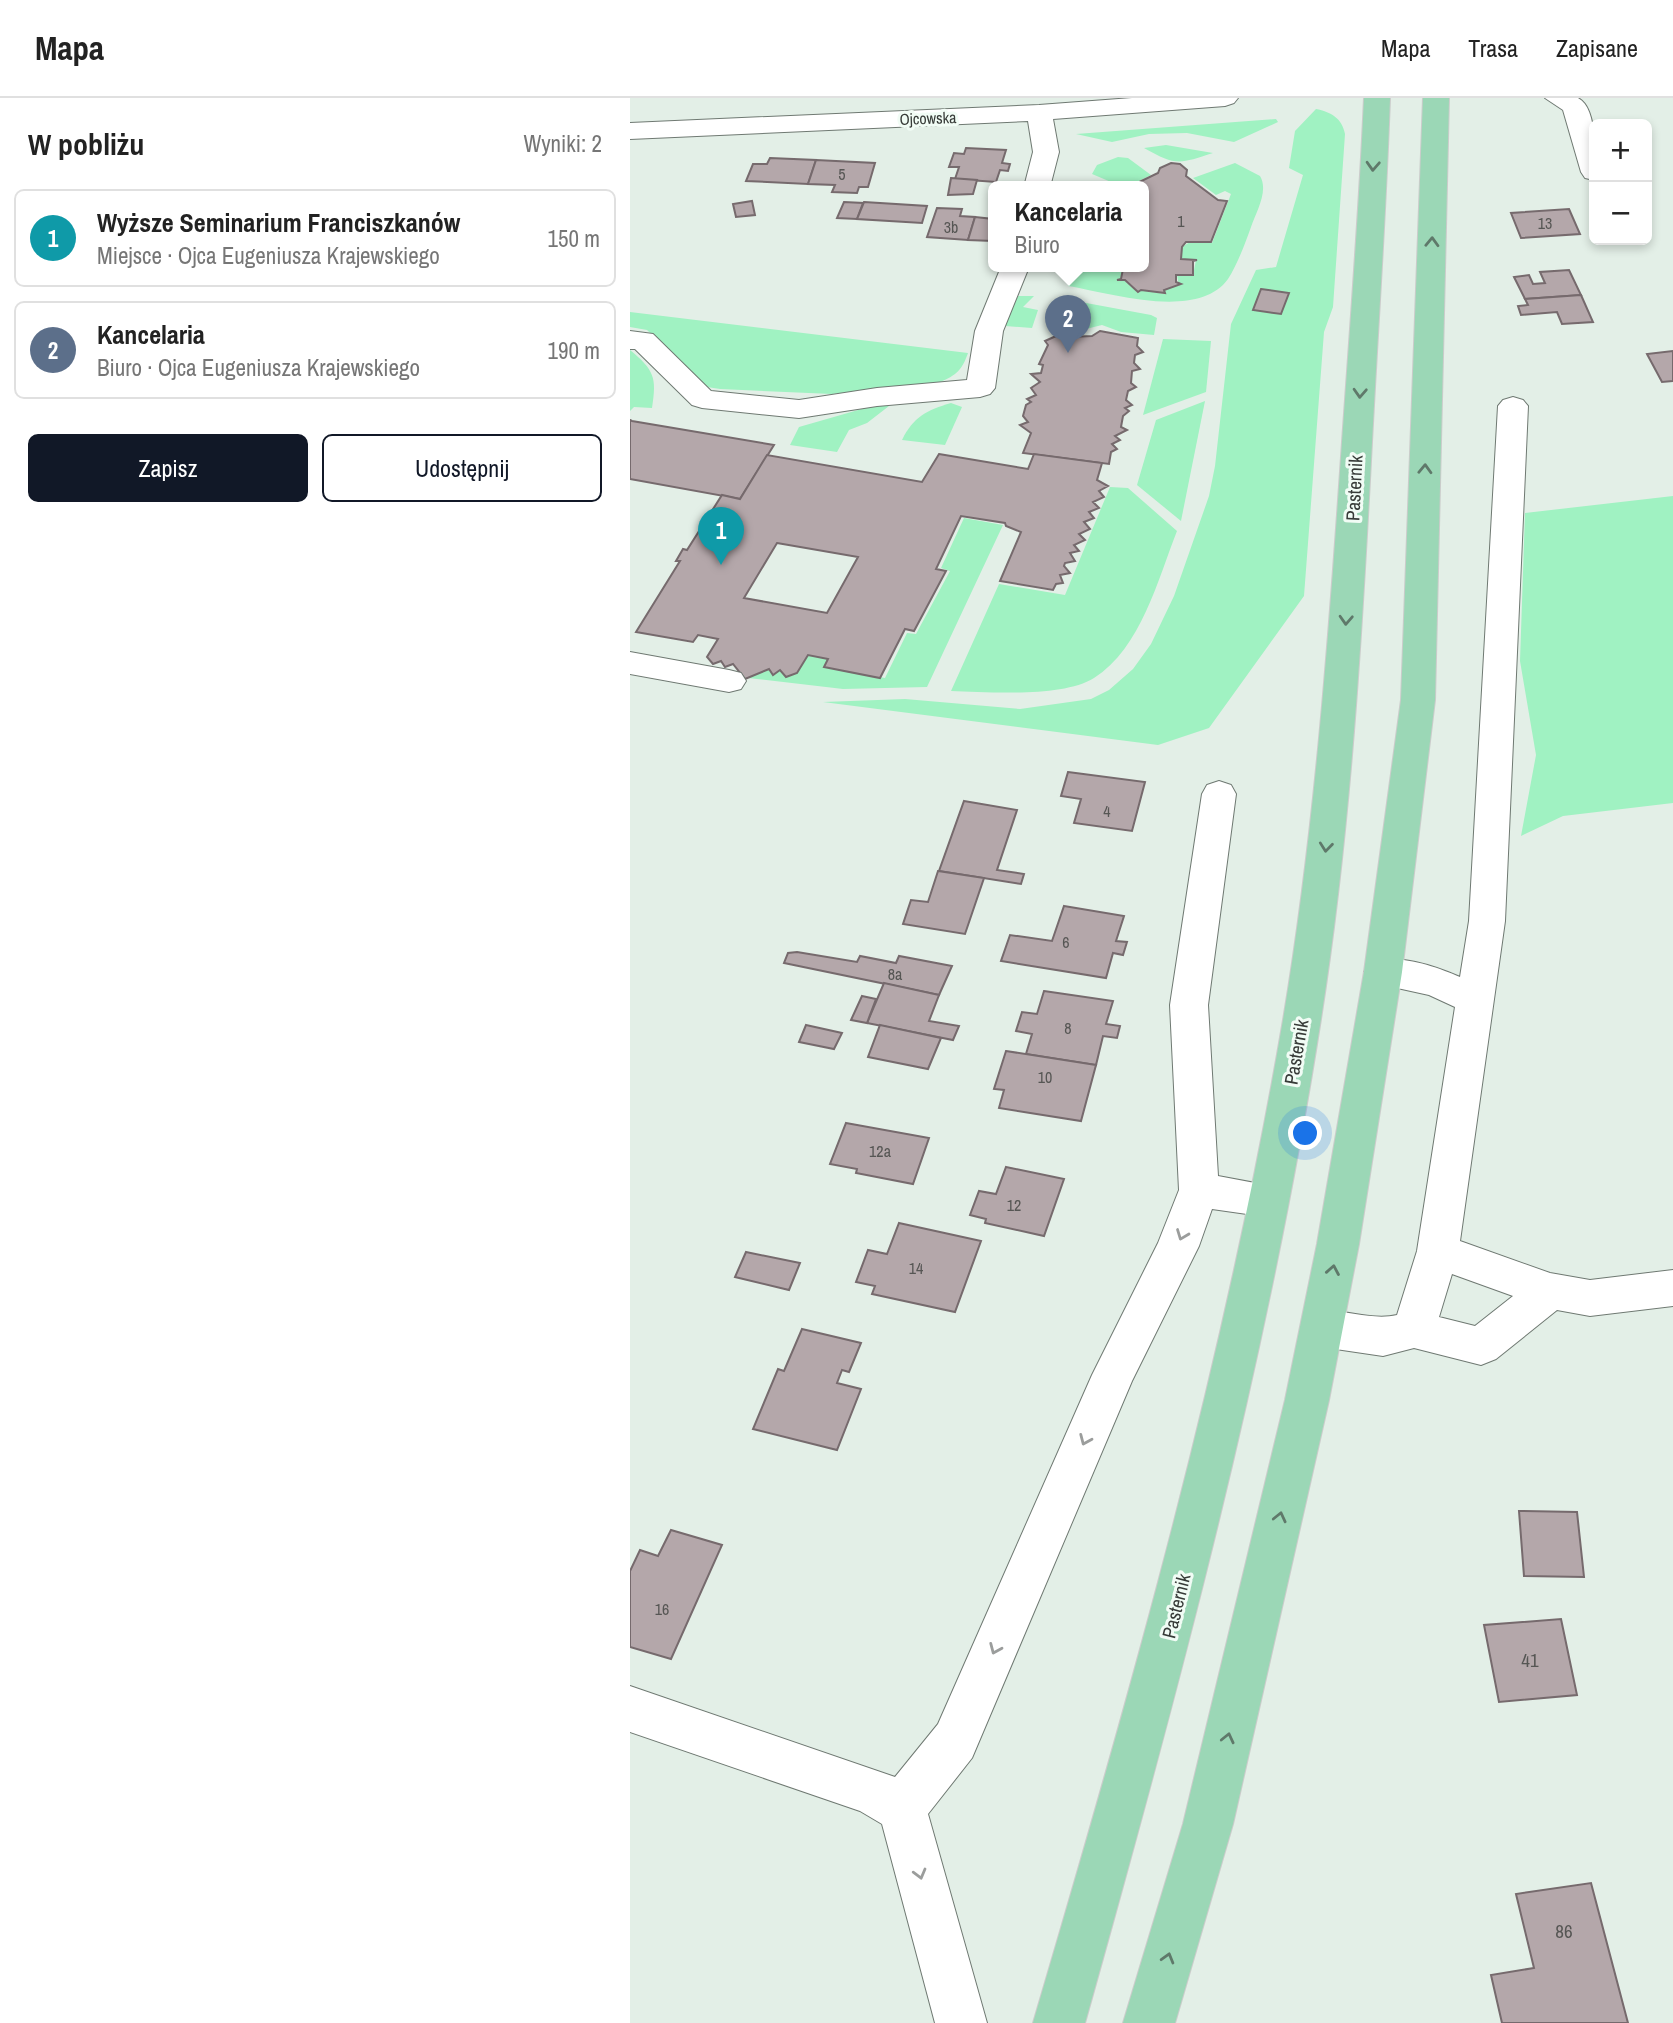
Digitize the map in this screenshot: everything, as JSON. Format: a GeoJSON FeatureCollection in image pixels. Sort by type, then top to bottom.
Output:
{"type":"FeatureCollection","features":[{"type":"Feature","properties":{"kind":"main road","name":"Pasternik"},"geometry":{"type":"LineString","coordinates":[[1059,2023],[1172,1624],[1229,1384],[1268,1200],[1304,1008],[1325,857],[1340,717],[1377,98]]}},
{"type":"Feature","properties":{"kind":"main road"},"geometry":{"type":"LineString","coordinates":[[1149,2023],[1208,1824],[1322,1328],[1383,972],[1418,700],[1436,98]]}},
{"type":"Feature","properties":{"kind":"street","name":"Ojcowska"},"geometry":{"type":"LineString","coordinates":[[630,131],[889,109],[1039,113],[1225,98]]}},
{"type":"Feature","properties":{"kind":"street"},"geometry":{"type":"LineString","coordinates":[[1558,98],[1574,106],[1589,156]]}},
{"type":"Feature","properties":{"kind":"street"},"geometry":{"type":"LineString","coordinates":[[1039,113],[1046,152],[1039,181]]}},
{"type":"Feature","properties":{"kind":"street"},"geometry":{"type":"LineString","coordinates":[[630,340],[643,340],[702,400],[799,409],[877,397],[980,388],[989,331],[1013,272]]}},
{"type":"Feature","properties":{"kind":"street"},"geometry":{"type":"LineString","coordinates":[[1413,1329],[1438,1251],[1488,908],[1513,406]]}},
{"type":"Feature","properties":{"kind":"street"},"geometry":{"type":"LineString","coordinates":[[630,663],[729,681]]}},
{"type":"Feature","properties":{"kind":"street"},"geometry":{"type":"LineString","coordinates":[[902,1808],[955,1741],[1113,1375],[1178,1246],[1199,1191],[1189,1005],[1219,794]]}},
{"type":"Feature","properties":{"kind":"street"},"geometry":{"type":"LineString","coordinates":[[1383,972],[1435,982],[1476,1000]]}},
{"type":"Feature","properties":{"kind":"street"},"geometry":{"type":"LineString","coordinates":[[1199,1191],[1268,1200]]}},
{"type":"Feature","properties":{"kind":"street"},"geometry":{"type":"LineString","coordinates":[[1438,1251],[1550,1292],[1590,1298],[1673,1288]]}},
{"type":"Feature","properties":{"kind":"street"},"geometry":{"type":"LineString","coordinates":[[1322,1328],[1383,1337],[1413,1329],[1481,1346],[1550,1292]]}},
{"type":"Feature","properties":{"kind":"street"},"geometry":{"type":"LineString","coordinates":[[630,1709],[872,1791],[902,1808],[961,2023]]}},
{"type":"Feature","properties":{"kind":"green space"},"geometry":{"type":"Polygon","coordinates":[[[1316,109],[1335,117],[1345,134],[1333,307],[1324,332],[1304,596],[1209,728],[1158,745],[823,702],[905,699],[1020,709],[1091,699],[1109,690],[1133,669],[1151,644],[1174,596],[1209,496],[1215,466],[1231,324],[1256,270],[1276,267],[1303,175],[1289,168],[1295,131],[1316,109]]]}},
{"type":"Feature","properties":{"kind":"green space"},"geometry":{"type":"Polygon","coordinates":[[[1276,119],[1278,122],[1234,142],[1187,133],[1149,134],[1112,142],[1076,134],[1276,119]]]}},
{"type":"Feature","properties":{"kind":"green space"},"geometry":{"type":"Polygon","coordinates":[[[1166,145],[1213,153],[1178,161],[1164,158],[1144,148],[1166,145]]]}},
{"type":"Feature","properties":{"kind":"green space"},"geometry":{"type":"Polygon","coordinates":[[[1118,157],[1128,158],[1151,175],[1139,181],[1109,181],[1092,174],[1097,165],[1118,157]]]}},
{"type":"Feature","properties":{"kind":"green space"},"geometry":{"type":"Polygon","coordinates":[[[1235,163],[1260,176],[1262,182],[1258,208],[1235,267],[1228,279],[1214,292],[1196,299],[1175,302],[1129,298],[1068,286],[1075,272],[1122,272],[1117,281],[1125,281],[1138,293],[1141,290],[1165,294],[1165,290],[1174,284],[1179,286],[1177,275],[1193,275],[1196,260],[1181,259],[1182,247],[1190,242],[1212,243],[1231,194],[1225,191],[1216,195],[1193,178],[1235,163]]]}},
{"type":"Feature","properties":{"kind":"green space"},"geometry":{"type":"Polygon","coordinates":[[[1018,296],[1034,296],[1023,307],[1038,310],[1032,328],[1005,326],[1018,296]]]}},
{"type":"Feature","properties":{"kind":"green space"},"geometry":{"type":"Polygon","coordinates":[[[1070,300],[1151,315],[1157,318],[1154,335],[1121,332],[1102,325],[1082,330],[1061,321],[1070,300]]]}},
{"type":"Feature","properties":{"kind":"green space"},"geometry":{"type":"Polygon","coordinates":[[[630,312],[968,353],[958,371],[940,382],[832,394],[720,389],[707,387],[647,330],[630,327],[630,312]]]}},
{"type":"Feature","properties":{"kind":"green space"},"geometry":{"type":"Polygon","coordinates":[[[1163,339],[1211,341],[1206,392],[1143,415],[1163,339]]]}},
{"type":"Feature","properties":{"kind":"green space"},"geometry":{"type":"Polygon","coordinates":[[[630,350],[652,375],[652,408],[634,407],[630,411],[630,350]]]}},
{"type":"Feature","properties":{"kind":"green space"},"geometry":{"type":"Polygon","coordinates":[[[1205,401],[1181,521],[1137,485],[1156,420],[1205,401]]]}},
{"type":"Feature","properties":{"kind":"green space"},"geometry":{"type":"Polygon","coordinates":[[[886,402],[889,406],[867,423],[849,430],[837,452],[790,445],[799,427],[886,402]]]}},
{"type":"Feature","properties":{"kind":"green space"},"geometry":{"type":"Polygon","coordinates":[[[951,403],[962,407],[945,445],[902,440],[911,425],[922,416],[951,403]]]}},
{"type":"Feature","properties":{"kind":"green space"},"geometry":{"type":"Polygon","coordinates":[[[1110,487],[1128,488],[1177,531],[1155,591],[1124,649],[1094,678],[1063,689],[1005,693],[951,691],[999,584],[1065,595],[1110,487]]]}},
{"type":"Feature","properties":{"kind":"green space"},"geometry":{"type":"Polygon","coordinates":[[[1673,496],[1673,803],[1563,816],[1521,836],[1536,755],[1520,661],[1525,513],[1673,496]]]}},
{"type":"Feature","properties":{"kind":"green space"},"geometry":{"type":"Polygon","coordinates":[[[964,518],[1003,525],[927,687],[843,689],[748,678],[769,669],[773,675],[780,670],[786,677],[797,673],[808,655],[828,659],[825,667],[885,678],[907,633],[916,634],[950,571],[941,568],[964,518]]]}},
{"type":"Feature","properties":{"kind":"building"},"geometry":{"type":"Polygon","coordinates":[[[966,148],[1006,150],[1002,163],[1010,164],[1008,171],[1000,170],[996,181],[955,179],[959,167],[949,167],[954,153],[964,154],[966,148]]]}},
{"type":"Feature","properties":{"kind":"building"},"geometry":{"type":"Polygon","coordinates":[[[770,158],[816,160],[808,184],[746,181],[753,164],[767,164],[770,158]]]}},
{"type":"Feature","properties":{"kind":"building"},"geometry":{"type":"Polygon","coordinates":[[[816,160],[875,163],[868,187],[859,187],[857,193],[832,192],[835,185],[808,184],[816,160]]]}},
{"type":"Feature","properties":{"kind":"building"},"geometry":{"type":"Polygon","coordinates":[[[1171,163],[1180,164],[1187,170],[1186,176],[1218,200],[1227,201],[1211,242],[1186,242],[1182,247],[1181,259],[1197,260],[1193,261],[1193,275],[1176,275],[1176,282],[1181,284],[1164,290],[1165,293],[1141,290],[1138,292],[1125,280],[1117,280],[1121,279],[1122,272],[1149,272],[1149,181],[1141,181],[1158,173],[1160,168],[1171,163]]]}},
{"type":"Feature","properties":{"kind":"building"},"geometry":{"type":"Polygon","coordinates":[[[951,178],[977,180],[973,194],[948,195],[951,178]]]}},
{"type":"Feature","properties":{"kind":"building"},"geometry":{"type":"Polygon","coordinates":[[[752,201],[755,215],[736,217],[733,204],[752,201]]]}},
{"type":"Feature","properties":{"kind":"building"},"geometry":{"type":"Polygon","coordinates":[[[844,202],[863,203],[857,219],[837,218],[844,202]]]}},
{"type":"Feature","properties":{"kind":"building"},"geometry":{"type":"Polygon","coordinates":[[[864,202],[927,206],[922,223],[857,219],[864,202]]]}},
{"type":"Feature","properties":{"kind":"building"},"geometry":{"type":"Polygon","coordinates":[[[937,208],[962,209],[960,216],[975,217],[968,240],[927,237],[937,208]]]}},
{"type":"Feature","properties":{"kind":"building"},"geometry":{"type":"Polygon","coordinates":[[[1569,209],[1580,234],[1521,238],[1511,213],[1569,209]]]}},
{"type":"Feature","properties":{"kind":"building"},"geometry":{"type":"Polygon","coordinates":[[[975,217],[988,218],[988,241],[968,240],[975,217]]]}},
{"type":"Feature","properties":{"kind":"building"},"geometry":{"type":"Polygon","coordinates":[[[1569,270],[1581,295],[1525,299],[1514,277],[1529,275],[1533,284],[1545,283],[1540,272],[1569,270]]]}},
{"type":"Feature","properties":{"kind":"building"},"geometry":{"type":"Polygon","coordinates":[[[1261,289],[1289,293],[1281,314],[1253,310],[1261,289]]]}},
{"type":"Feature","properties":{"kind":"building"},"geometry":{"type":"Polygon","coordinates":[[[1581,295],[1593,322],[1562,324],[1557,312],[1521,315],[1518,306],[1528,305],[1525,299],[1581,295]]]}},
{"type":"Feature","properties":{"kind":"building"},"geometry":{"type":"Polygon","coordinates":[[[1100,331],[1138,338],[1137,346],[1143,352],[1135,355],[1134,363],[1140,369],[1132,371],[1131,383],[1136,387],[1128,391],[1126,400],[1132,405],[1125,408],[1129,411],[1123,416],[1121,427],[1127,430],[1115,436],[1120,440],[1112,444],[1117,449],[1111,452],[1109,464],[1023,453],[1031,433],[1020,425],[1028,422],[1023,416],[1026,405],[1031,402],[1027,399],[1036,395],[1031,388],[1040,382],[1031,374],[1041,373],[1043,365],[1039,364],[1048,345],[1045,341],[1065,332],[1070,337],[1092,336],[1100,331]]]}},
{"type":"Feature","properties":{"kind":"building"},"geometry":{"type":"Polygon","coordinates":[[[1673,351],[1673,381],[1662,382],[1647,354],[1673,351]]]}},
{"type":"Feature","properties":{"kind":"building"},"geometry":{"type":"Polygon","coordinates":[[[630,420],[774,445],[740,499],[630,479],[630,420]]]}},
{"type":"Feature","properties":{"kind":"building"},"geometry":{"type":"Polygon","coordinates":[[[939,454],[1028,469],[1034,454],[1102,463],[1097,480],[1108,486],[1099,491],[1104,497],[1093,502],[1099,508],[1089,512],[1094,518],[1084,522],[1090,529],[1079,534],[1085,540],[1074,545],[1079,551],[1070,553],[1075,561],[1065,563],[1064,566],[1070,573],[1060,575],[1063,583],[1056,584],[1053,590],[1000,581],[1021,532],[1006,526],[1005,523],[961,516],[936,569],[946,571],[914,631],[905,629],[880,678],[824,667],[828,659],[808,655],[797,673],[786,677],[780,670],[773,675],[769,669],[745,679],[733,664],[725,667],[721,661],[713,664],[707,657],[718,639],[698,635],[693,642],[636,632],[680,561],[676,561],[683,549],[687,550],[722,495],[740,499],[767,455],[922,482],[939,454]],[[777,543],[744,598],[827,613],[858,557],[777,543]]]}},
{"type":"Feature","properties":{"kind":"building"},"geometry":{"type":"Polygon","coordinates":[[[1068,772],[1145,782],[1132,831],[1074,823],[1081,799],[1061,796],[1068,772]]]}},
{"type":"Feature","properties":{"kind":"building"},"geometry":{"type":"Polygon","coordinates":[[[964,801],[1017,810],[997,870],[1024,874],[1021,884],[939,871],[964,801]]]}},
{"type":"Feature","properties":{"kind":"building"},"geometry":{"type":"Polygon","coordinates":[[[938,871],[984,878],[965,934],[903,924],[911,900],[928,902],[938,871]]]}},
{"type":"Feature","properties":{"kind":"building"},"geometry":{"type":"Polygon","coordinates":[[[1064,906],[1124,916],[1116,941],[1127,942],[1123,955],[1113,953],[1106,978],[1001,961],[1010,935],[1052,941],[1064,906]]]}},
{"type":"Feature","properties":{"kind":"building"},"geometry":{"type":"Polygon","coordinates":[[[797,952],[857,962],[860,956],[896,963],[899,956],[952,966],[939,995],[784,963],[788,953],[797,952]]]}},
{"type":"Feature","properties":{"kind":"building"},"geometry":{"type":"Polygon","coordinates":[[[884,983],[939,995],[929,1021],[959,1026],[953,1040],[867,1023],[884,983]]]}},
{"type":"Feature","properties":{"kind":"building"},"geometry":{"type":"Polygon","coordinates":[[[1044,991],[1113,1001],[1106,1024],[1120,1026],[1117,1038],[1103,1036],[1096,1065],[1026,1054],[1032,1034],[1016,1031],[1022,1012],[1037,1014],[1044,991]]]}},
{"type":"Feature","properties":{"kind":"building"},"geometry":{"type":"Polygon","coordinates":[[[862,996],[876,999],[867,1023],[851,1020],[862,996]]]}},
{"type":"Feature","properties":{"kind":"building"},"geometry":{"type":"Polygon","coordinates":[[[806,1025],[842,1033],[834,1049],[799,1042],[806,1025]]]}},
{"type":"Feature","properties":{"kind":"building"},"geometry":{"type":"Polygon","coordinates":[[[880,1025],[941,1038],[928,1069],[868,1057],[880,1025]]]}},
{"type":"Feature","properties":{"kind":"building"},"geometry":{"type":"Polygon","coordinates":[[[1006,1051],[1096,1065],[1081,1121],[999,1108],[1004,1090],[994,1089],[1006,1051]]]}},
{"type":"Feature","properties":{"kind":"building"},"geometry":{"type":"Polygon","coordinates":[[[846,1123],[929,1138],[913,1184],[856,1173],[857,1169],[830,1164],[846,1123]]]}},
{"type":"Feature","properties":{"kind":"building"},"geometry":{"type":"Polygon","coordinates":[[[1006,1167],[1064,1179],[1044,1236],[985,1223],[986,1219],[970,1215],[979,1191],[996,1194],[1006,1167]]]}},
{"type":"Feature","properties":{"kind":"building"},"geometry":{"type":"Polygon","coordinates":[[[899,1223],[981,1241],[955,1312],[872,1294],[875,1286],[856,1282],[868,1250],[887,1254],[899,1223]]]}},
{"type":"Feature","properties":{"kind":"building"},"geometry":{"type":"Polygon","coordinates":[[[746,1252],[800,1263],[789,1290],[735,1277],[746,1252]]]}},
{"type":"Feature","properties":{"kind":"building"},"geometry":{"type":"Polygon","coordinates":[[[802,1329],[861,1343],[849,1372],[842,1370],[837,1383],[861,1389],[837,1450],[753,1429],[778,1369],[784,1371],[802,1329]]]}},
{"type":"Feature","properties":{"kind":"building"},"geometry":{"type":"Polygon","coordinates":[[[1519,1511],[1577,1512],[1584,1577],[1524,1576],[1519,1511]]]}},
{"type":"Feature","properties":{"kind":"building"},"geometry":{"type":"Polygon","coordinates":[[[671,1530],[722,1545],[671,1659],[630,1647],[630,1571],[640,1550],[658,1556],[671,1530]]]}},
{"type":"Feature","properties":{"kind":"building"},"geometry":{"type":"Polygon","coordinates":[[[1561,1619],[1577,1695],[1499,1702],[1484,1625],[1561,1619]]]}},
{"type":"Feature","properties":{"kind":"building"},"geometry":{"type":"Polygon","coordinates":[[[1591,1883],[1628,2023],[1502,2023],[1491,1975],[1534,1968],[1516,1894],[1591,1883]]]}},
{"type":"Feature","properties":{"kind":"place","name":"Kancelaria"},"geometry":{"type":"Point","coordinates":[1068,353]}},
{"type":"Feature","properties":{"kind":"place","name":"Wyższe Seminarium Franciszkanów"},"geometry":{"type":"Point","coordinates":[721,565]}}]}
